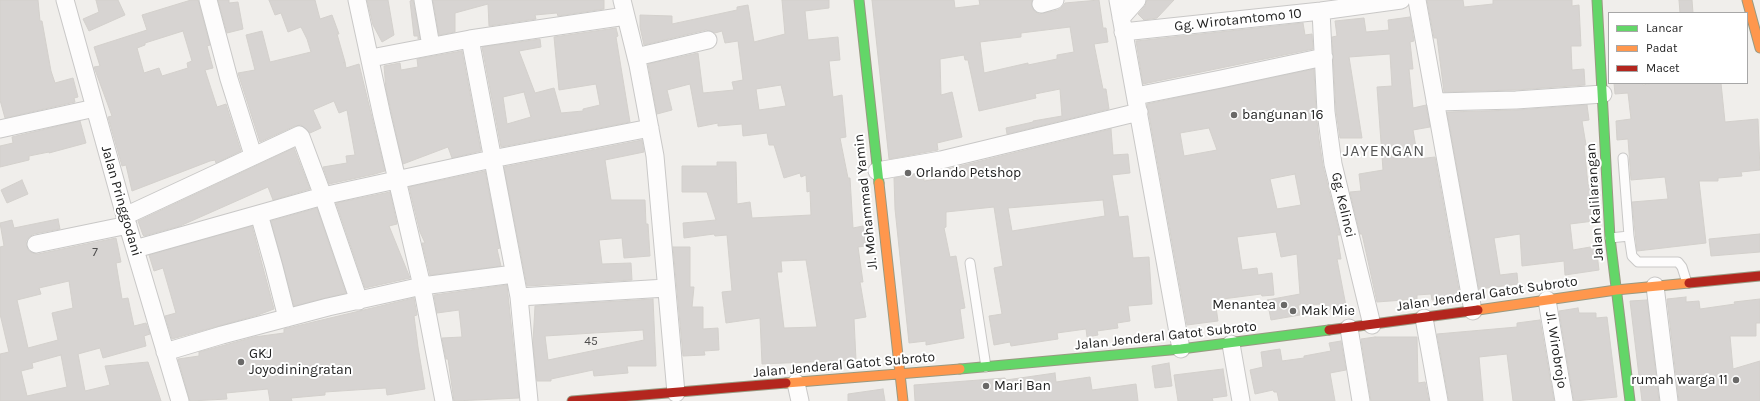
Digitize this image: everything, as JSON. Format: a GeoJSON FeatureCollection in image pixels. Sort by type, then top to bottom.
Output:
{"type":"FeatureCollection","features":[{"type":"Feature","properties":{"kind":"main road","name":"Jl. Mohammad Yamin"},"geometry":{"type":"LineString","coordinates":[[859,0],[903,401]]}},
{"type":"Feature","properties":{"kind":"main road","name":"Jalan Kalilarangan"},"geometry":{"type":"LineString","coordinates":[[1598,0],[1610,238],[1630,401]]}},
{"type":"Feature","properties":{"kind":"main road"},"geometry":{"type":"LineString","coordinates":[[1747,0],[1760,48]]}},
{"type":"Feature","properties":{"kind":"main road","name":"Jalan Jenderal Gatot Subroto"},"geometry":{"type":"LineString","coordinates":[[572,401],[620,399],[1231,344],[1616,290],[1760,276]]}},
{"type":"Feature","properties":{"kind":"street","name":"Jalan Pringgodani"},"geometry":{"type":"LineString","coordinates":[[65,0],[135,250],[180,401]]}},
{"type":"Feature","properties":{"kind":"street"},"geometry":{"type":"LineString","coordinates":[[208,0],[229,79],[253,155]]}},
{"type":"Feature","properties":{"kind":"street"},"geometry":{"type":"LineString","coordinates":[[357,0],[371,58],[382,116],[422,286],[444,401]]}},
{"type":"Feature","properties":{"kind":"street"},"geometry":{"type":"LineString","coordinates":[[423,0],[431,46]]}},
{"type":"Feature","properties":{"kind":"street"},"geometry":{"type":"LineString","coordinates":[[1118,0],[1181,349]]}},
{"type":"Feature","properties":{"kind":"street"},"geometry":{"type":"LineString","coordinates":[[1122,25],[1137,0]]}},
{"type":"Feature","properties":{"kind":"street","name":"Gg. Wirotamtomo 10"},"geometry":{"type":"LineString","coordinates":[[1122,25],[1321,11],[1401,0]]}},
{"type":"Feature","properties":{"kind":"street"},"geometry":{"type":"LineString","coordinates":[[1417,0],[1472,310]]}},
{"type":"Feature","properties":{"kind":"street"},"geometry":{"type":"LineString","coordinates":[[371,58],[624,8],[636,57],[650,128],[663,232],[666,288],[676,393]]}},
{"type":"Feature","properties":{"kind":"street","name":"Gg. Kelinci"},"geometry":{"type":"LineString","coordinates":[[1321,11],[1326,112],[1334,164],[1372,325]]}},
{"type":"Feature","properties":{"kind":"street"},"geometry":{"type":"LineString","coordinates":[[470,39],[519,296],[529,401]]}},
{"type":"Feature","properties":{"kind":"street"},"geometry":{"type":"LineString","coordinates":[[636,57],[708,40]]}},
{"type":"Feature","properties":{"kind":"street"},"geometry":{"type":"LineString","coordinates":[[1136,96],[1324,57]]}},
{"type":"Feature","properties":{"kind":"street"},"geometry":{"type":"LineString","coordinates":[[1435,102],[1516,100],[1603,94]]}},
{"type":"Feature","properties":{"kind":"street"},"geometry":{"type":"LineString","coordinates":[[0,129],[95,108]]}},
{"type":"Feature","properties":{"kind":"street"},"geometry":{"type":"LineString","coordinates":[[877,171],[941,160],[1139,112]]}},
{"type":"Feature","properties":{"kind":"street"},"geometry":{"type":"LineString","coordinates":[[135,250],[323,196],[492,159],[650,128]]}},
{"type":"Feature","properties":{"kind":"street"},"geometry":{"type":"LineString","coordinates":[[36,244],[127,221],[253,155],[297,135],[300,136],[323,196],[359,301]]}},
{"type":"Feature","properties":{"kind":"street"},"geometry":{"type":"LineString","coordinates":[[259,214],[287,318]]}},
{"type":"Feature","properties":{"kind":"street"},"geometry":{"type":"LineString","coordinates":[[165,352],[287,318],[422,286],[514,274]]}},
{"type":"Feature","properties":{"kind":"street"},"geometry":{"type":"LineString","coordinates":[[1655,286],[1669,401]]}},
{"type":"Feature","properties":{"kind":"street"},"geometry":{"type":"LineString","coordinates":[[519,296],[666,288]]}},
{"type":"Feature","properties":{"kind":"street","name":"Jl. Wirobrojo"},"geometry":{"type":"LineString","coordinates":[[1547,300],[1564,401]]}},
{"type":"Feature","properties":{"kind":"street"},"geometry":{"type":"LineString","coordinates":[[1424,318],[1439,401]]}},
{"type":"Feature","properties":{"kind":"street"},"geometry":{"type":"LineString","coordinates":[[1349,328],[1361,401]]}},
{"type":"Feature","properties":{"kind":"street"},"geometry":{"type":"LineString","coordinates":[[1231,344],[1241,401]]}},
{"type":"Feature","properties":{"kind":"street"},"geometry":{"type":"LineString","coordinates":[[796,383],[800,401]]}},
{"type":"Feature","properties":{"kind":"lane"},"geometry":{"type":"LineString","coordinates":[[1623,158],[1628,236],[1632,256],[1636,261],[1678,262],[1682,267],[1687,283]]}},
{"type":"Feature","properties":{"kind":"lane"},"geometry":{"type":"LineString","coordinates":[[1610,238],[1628,236]]}},
{"type":"Feature","properties":{"kind":"lane"},"geometry":{"type":"LineString","coordinates":[[970,263],[986,367]]}},
{"type":"Feature","properties":{"kind":"building"},"geometry":{"type":"Polygon","coordinates":[[[0,0],[38,0],[40,21],[42,21],[51,71],[55,83],[73,78],[78,97],[74,98],[75,102],[5,118],[0,100],[0,0]]]}},
{"type":"Feature","properties":{"kind":"building"},"geometry":{"type":"Polygon","coordinates":[[[96,0],[118,0],[125,15],[89,31],[83,19],[99,12],[96,0]]]}},
{"type":"Feature","properties":{"kind":"building"},"geometry":{"type":"Polygon","coordinates":[[[191,0],[198,0],[210,45],[207,46],[213,68],[205,70],[217,107],[226,104],[241,151],[216,163],[215,160],[210,161],[132,191],[126,165],[122,166],[108,117],[112,116],[94,67],[100,66],[94,47],[147,30],[142,15],[191,0]],[[183,31],[145,43],[145,45],[137,48],[144,73],[159,68],[162,76],[188,68],[187,63],[192,61],[183,31]]]}},
{"type":"Feature","properties":{"kind":"building"},"geometry":{"type":"Polygon","coordinates":[[[218,0],[229,0],[229,3],[238,2],[243,29],[227,33],[218,0]]]}},
{"type":"Feature","properties":{"kind":"building"},"geometry":{"type":"Polygon","coordinates":[[[269,0],[315,0],[320,19],[332,15],[339,34],[337,34],[346,68],[359,64],[385,171],[329,184],[323,167],[347,163],[346,156],[355,155],[347,110],[339,113],[334,101],[313,110],[321,128],[310,133],[301,125],[295,126],[260,142],[238,73],[255,70],[246,35],[262,31],[270,62],[311,52],[301,27],[288,32],[281,13],[275,15],[269,0]]]}},
{"type":"Feature","properties":{"kind":"building"},"geometry":{"type":"Polygon","coordinates":[[[367,0],[388,0],[394,35],[382,42],[373,25],[367,0]]]}},
{"type":"Feature","properties":{"kind":"building"},"geometry":{"type":"Polygon","coordinates":[[[413,0],[420,38],[418,39],[418,36],[414,36],[410,1],[413,0]]]}},
{"type":"Feature","properties":{"kind":"building"},"geometry":{"type":"Polygon","coordinates":[[[433,0],[604,0],[604,9],[558,16],[557,13],[535,15],[536,19],[489,26],[488,4],[455,13],[455,32],[439,35],[433,0]]]}},
{"type":"Feature","properties":{"kind":"building"},"geometry":{"type":"Polygon","coordinates":[[[782,0],[829,0],[829,8],[805,11],[808,40],[838,37],[840,60],[829,61],[833,97],[842,95],[846,137],[840,138],[848,178],[850,178],[853,228],[863,226],[866,246],[858,247],[863,282],[860,282],[866,317],[854,319],[856,360],[762,364],[760,318],[726,323],[722,292],[732,291],[727,235],[715,236],[714,234],[684,238],[683,223],[716,220],[707,192],[682,192],[682,166],[717,166],[717,162],[736,162],[737,204],[750,202],[752,218],[811,215],[810,191],[807,192],[806,175],[801,177],[800,173],[784,178],[774,145],[769,145],[767,133],[743,136],[742,124],[718,126],[718,123],[698,127],[690,84],[667,90],[672,110],[657,114],[648,64],[698,53],[703,93],[734,90],[732,82],[743,80],[738,41],[725,43],[722,31],[715,33],[706,30],[644,45],[640,27],[640,15],[672,16],[672,24],[737,10],[737,7],[748,5],[754,42],[785,34],[782,0]],[[781,85],[756,89],[759,110],[786,106],[781,85]],[[806,260],[781,261],[782,272],[777,272],[784,328],[817,327],[806,260]]]}},
{"type":"Feature","properties":{"kind":"building"},"geometry":{"type":"Polygon","coordinates":[[[872,0],[954,0],[955,8],[980,5],[979,0],[1032,0],[1032,7],[1034,11],[1039,14],[1058,10],[1065,3],[1099,0],[1103,28],[1106,28],[1108,42],[1094,44],[1103,89],[1106,89],[1109,109],[1007,134],[1006,128],[1062,116],[1060,89],[1035,94],[1036,98],[979,111],[968,60],[965,60],[964,55],[940,59],[941,95],[952,92],[962,137],[937,143],[938,150],[889,159],[872,0]],[[1070,27],[1021,33],[1021,37],[980,42],[984,73],[1028,63],[1028,65],[1057,59],[1057,55],[1074,52],[1070,27]]]}},
{"type":"Feature","properties":{"kind":"building"},"geometry":{"type":"Polygon","coordinates":[[[1147,0],[1174,0],[1157,18],[1144,20],[1138,14],[1145,6],[1147,0]]]}},
{"type":"Feature","properties":{"kind":"building"},"geometry":{"type":"Polygon","coordinates":[[[1427,0],[1463,0],[1464,7],[1493,4],[1493,0],[1572,0],[1572,6],[1579,5],[1581,46],[1571,46],[1572,70],[1584,69],[1585,85],[1516,90],[1444,92],[1437,38],[1434,38],[1427,0]]]}},
{"type":"Feature","properties":{"kind":"building"},"geometry":{"type":"Polygon","coordinates":[[[1679,0],[1692,0],[1693,12],[1680,12],[1679,0]]]}},
{"type":"Feature","properties":{"kind":"building"},"geometry":{"type":"Polygon","coordinates":[[[1410,17],[1414,41],[1410,42],[1413,69],[1409,69],[1413,108],[1426,105],[1430,127],[1413,130],[1418,159],[1435,157],[1460,296],[1432,300],[1431,294],[1417,295],[1417,299],[1377,302],[1362,234],[1360,234],[1350,192],[1361,191],[1359,174],[1383,170],[1377,87],[1392,86],[1390,54],[1349,57],[1362,138],[1340,138],[1336,111],[1332,37],[1337,36],[1335,21],[1364,18],[1366,32],[1389,30],[1388,20],[1410,17]]]}},
{"type":"Feature","properties":{"kind":"building"},"geometry":{"type":"Polygon","coordinates":[[[1303,23],[1305,35],[1312,34],[1313,49],[1143,84],[1136,41],[1303,23]]]}},
{"type":"Feature","properties":{"kind":"building"},"geometry":{"type":"Polygon","coordinates":[[[616,28],[618,36],[616,37],[630,122],[501,147],[482,47],[540,39],[541,47],[519,51],[535,93],[554,88],[561,113],[583,111],[583,109],[600,105],[596,84],[559,90],[554,37],[616,28]],[[524,92],[503,97],[507,124],[531,117],[524,92]]]}},
{"type":"Feature","properties":{"kind":"building"},"geometry":{"type":"Polygon","coordinates":[[[462,51],[481,151],[452,158],[448,147],[403,164],[386,89],[384,66],[400,63],[401,70],[418,67],[417,59],[462,51]]]}},
{"type":"Feature","properties":{"kind":"building"},"geometry":{"type":"Polygon","coordinates":[[[1314,69],[1319,139],[1323,166],[1340,235],[1337,235],[1341,259],[1337,259],[1346,306],[1325,310],[1324,304],[1298,305],[1300,315],[1271,320],[1267,300],[1300,294],[1297,254],[1281,257],[1276,232],[1237,237],[1242,270],[1257,268],[1258,275],[1272,273],[1274,295],[1262,296],[1261,294],[1215,300],[1218,321],[1187,325],[1147,104],[1314,69]],[[1209,128],[1180,133],[1184,156],[1217,150],[1209,128]],[[1295,174],[1270,179],[1277,209],[1301,205],[1295,174]]]}},
{"type":"Feature","properties":{"kind":"building"},"geometry":{"type":"Polygon","coordinates":[[[1614,84],[1721,84],[1725,122],[1758,119],[1760,170],[1741,172],[1742,176],[1718,178],[1718,181],[1699,181],[1706,243],[1637,251],[1632,202],[1668,199],[1665,177],[1631,180],[1628,139],[1617,140],[1616,121],[1631,119],[1628,93],[1615,94],[1614,84]]]}},
{"type":"Feature","properties":{"kind":"building"},"geometry":{"type":"Polygon","coordinates":[[[1587,105],[1589,120],[1582,121],[1586,145],[1584,145],[1588,185],[1590,185],[1594,221],[1570,224],[1573,250],[1596,246],[1599,270],[1565,275],[1564,261],[1522,266],[1520,234],[1494,238],[1500,275],[1517,273],[1518,284],[1479,289],[1447,112],[1516,110],[1587,105]]]}},
{"type":"Feature","properties":{"kind":"building"},"geometry":{"type":"Polygon","coordinates":[[[80,121],[86,143],[49,153],[29,156],[29,160],[0,167],[0,146],[13,143],[12,137],[80,121]]]}},
{"type":"Feature","properties":{"kind":"building"},"geometry":{"type":"Polygon","coordinates":[[[1111,129],[1113,155],[1128,154],[1130,173],[1112,175],[1119,217],[1128,216],[1133,258],[1149,257],[1152,304],[1128,306],[1130,321],[1117,323],[1118,328],[1097,331],[1098,335],[1087,337],[1086,329],[1057,333],[1058,339],[1011,346],[1010,342],[994,345],[989,316],[1002,314],[994,268],[1003,266],[994,207],[946,212],[946,227],[944,228],[950,257],[956,256],[965,308],[960,309],[964,338],[926,345],[926,341],[909,343],[895,209],[894,178],[923,173],[924,181],[950,177],[948,169],[1111,129]],[[1103,200],[1008,208],[1012,231],[1105,216],[1103,200]]]}},
{"type":"Feature","properties":{"kind":"building"},"geometry":{"type":"Polygon","coordinates":[[[642,140],[644,152],[605,160],[611,200],[645,200],[650,256],[624,258],[622,238],[599,240],[602,264],[631,263],[632,280],[527,286],[504,167],[642,140]]]}},
{"type":"Feature","properties":{"kind":"building"},"geometry":{"type":"Polygon","coordinates":[[[294,148],[310,189],[273,200],[268,187],[180,226],[144,236],[143,235],[138,221],[294,148]]]}},
{"type":"Feature","properties":{"kind":"building"},"geometry":{"type":"Polygon","coordinates":[[[485,171],[500,248],[497,249],[501,266],[430,275],[422,243],[425,243],[420,232],[409,187],[485,171]]]}},
{"type":"Feature","properties":{"kind":"building"},"geometry":{"type":"Polygon","coordinates":[[[22,180],[28,194],[7,203],[1,190],[22,180]]]}},
{"type":"Feature","properties":{"kind":"building"},"geometry":{"type":"Polygon","coordinates":[[[390,192],[397,224],[389,226],[410,278],[365,288],[336,203],[390,192]]]}},
{"type":"Feature","properties":{"kind":"building"},"geometry":{"type":"Polygon","coordinates":[[[317,208],[346,293],[294,306],[271,221],[317,208]]]}},
{"type":"Feature","properties":{"kind":"building"},"geometry":{"type":"Polygon","coordinates":[[[58,219],[60,229],[34,234],[26,241],[28,250],[32,253],[38,254],[116,238],[121,262],[116,263],[122,299],[128,298],[134,326],[146,323],[150,334],[144,336],[146,346],[103,358],[100,348],[78,354],[85,391],[110,385],[105,366],[148,362],[161,401],[0,401],[0,354],[9,352],[0,314],[0,247],[4,246],[0,223],[12,220],[14,228],[58,219]],[[69,281],[39,288],[41,294],[17,300],[28,348],[58,340],[52,313],[73,308],[69,281]],[[61,355],[32,363],[33,368],[21,371],[27,396],[67,387],[61,355]]]}},
{"type":"Feature","properties":{"kind":"building"},"geometry":{"type":"Polygon","coordinates":[[[252,226],[274,309],[258,315],[172,339],[165,316],[176,313],[163,268],[154,271],[149,255],[252,226]]]}},
{"type":"Feature","properties":{"kind":"building"},"geometry":{"type":"Polygon","coordinates":[[[1760,234],[1760,252],[1711,256],[1709,239],[1760,234]]]}},
{"type":"Feature","properties":{"kind":"building"},"geometry":{"type":"Polygon","coordinates":[[[673,247],[690,247],[690,287],[694,287],[692,307],[703,307],[703,329],[718,328],[719,350],[704,351],[705,355],[683,356],[673,247]]]}},
{"type":"Feature","properties":{"kind":"building"},"geometry":{"type":"Polygon","coordinates":[[[507,285],[519,398],[454,401],[448,359],[446,359],[442,338],[462,337],[459,310],[437,313],[434,295],[507,285]]]}},
{"type":"Feature","properties":{"kind":"building"},"geometry":{"type":"Polygon","coordinates":[[[1686,297],[1686,302],[1699,301],[1700,309],[1735,304],[1734,302],[1760,299],[1760,323],[1756,323],[1756,336],[1730,336],[1733,369],[1760,361],[1760,401],[1679,401],[1667,299],[1686,297]]]}},
{"type":"Feature","properties":{"kind":"building"},"geometry":{"type":"Polygon","coordinates":[[[414,298],[417,315],[414,316],[425,389],[387,395],[386,388],[325,392],[325,395],[291,398],[292,401],[270,401],[268,389],[226,393],[227,399],[190,401],[178,359],[199,356],[199,352],[254,337],[284,333],[284,329],[414,298]]]}},
{"type":"Feature","properties":{"kind":"building"},"geometry":{"type":"Polygon","coordinates":[[[653,299],[656,366],[627,366],[628,373],[594,376],[593,370],[551,379],[551,381],[537,381],[533,342],[535,306],[653,299]],[[643,330],[545,336],[548,360],[644,340],[643,330]]]}},
{"type":"Feature","properties":{"kind":"building"},"geometry":{"type":"Polygon","coordinates":[[[1647,300],[1659,401],[1642,401],[1630,301],[1647,300]]]}},
{"type":"Feature","properties":{"kind":"building"},"geometry":{"type":"Polygon","coordinates":[[[1578,308],[1579,313],[1596,313],[1596,318],[1607,317],[1617,397],[1574,401],[1559,311],[1578,308]]]}},
{"type":"Feature","properties":{"kind":"building"},"geometry":{"type":"Polygon","coordinates":[[[1540,320],[1554,401],[1513,401],[1507,354],[1479,357],[1483,401],[1449,401],[1437,334],[1517,327],[1517,323],[1540,320]]]}},
{"type":"Feature","properties":{"kind":"building"},"geometry":{"type":"Polygon","coordinates":[[[1375,337],[1417,337],[1418,383],[1425,382],[1429,401],[1371,401],[1361,339],[1375,337]]]}},
{"type":"Feature","properties":{"kind":"building"},"geometry":{"type":"Polygon","coordinates":[[[1341,341],[1346,370],[1330,373],[1335,401],[1279,401],[1277,392],[1274,392],[1273,390],[1255,394],[1250,370],[1263,367],[1261,352],[1280,349],[1282,361],[1304,358],[1304,356],[1331,351],[1329,343],[1341,341]]]}},
{"type":"Feature","properties":{"kind":"building"},"geometry":{"type":"Polygon","coordinates":[[[1169,363],[1172,386],[1155,388],[1152,366],[1169,363]]]}},
{"type":"Feature","properties":{"kind":"building"},"geometry":{"type":"Polygon","coordinates":[[[1223,369],[1227,396],[1212,398],[1213,401],[1178,401],[1174,375],[1223,369]]]}},
{"type":"Feature","properties":{"kind":"building"},"geometry":{"type":"Polygon","coordinates":[[[1055,373],[1056,382],[1090,377],[1092,390],[1136,384],[1138,401],[915,401],[914,385],[1005,378],[1006,380],[1055,373]]]}},
{"type":"Feature","properties":{"kind":"building"},"geometry":{"type":"Polygon","coordinates":[[[883,389],[885,401],[848,401],[848,394],[883,389]]]}},
{"type":"Feature","properties":{"kind":"traffic: fast"},"geometry":{"type":"LineString","coordinates":[[859,0],[879,183]]}},
{"type":"Feature","properties":{"kind":"traffic: fast"},"geometry":{"type":"LineString","coordinates":[[1597,0],[1610,238],[1630,401]]}},
{"type":"Feature","properties":{"kind":"traffic: fast"},"geometry":{"type":"LineString","coordinates":[[960,369],[1181,349],[1329,330]]}},
{"type":"Feature","properties":{"kind":"traffic: slow"},"geometry":{"type":"LineString","coordinates":[[1747,0],[1760,48]]}},
{"type":"Feature","properties":{"kind":"traffic: slow"},"geometry":{"type":"LineString","coordinates":[[879,183],[903,401]]}},
{"type":"Feature","properties":{"kind":"traffic: slow"},"geometry":{"type":"LineString","coordinates":[[1478,310],[1616,290],[1689,283]]}},
{"type":"Feature","properties":{"kind":"traffic: slow"},"geometry":{"type":"LineString","coordinates":[[786,383],[960,369]]}},
{"type":"Feature","properties":{"kind":"traffic: jam"},"geometry":{"type":"LineString","coordinates":[[1689,283],[1760,276]]}},
{"type":"Feature","properties":{"kind":"traffic: jam"},"geometry":{"type":"LineString","coordinates":[[1329,330],[1478,310]]}},
{"type":"Feature","properties":{"kind":"traffic: jam"},"geometry":{"type":"LineString","coordinates":[[572,401],[786,383]]}},
{"type":"Feature","properties":{"kind":"place","name":"bangunan 16"},"geometry":{"type":"Point","coordinates":[1234,115]}},
{"type":"Feature","properties":{"kind":"place","name":"Orlando Petshop"},"geometry":{"type":"Point","coordinates":[908,173]}},
{"type":"Feature","properties":{"kind":"place","name":"Menantea"},"geometry":{"type":"Point","coordinates":[1284,305]}},
{"type":"Feature","properties":{"kind":"place","name":"Mak Mie"},"geometry":{"type":"Point","coordinates":[1293,311]}},
{"type":"Feature","properties":{"kind":"place","name":"GKJ Joyodiningratan"},"geometry":{"type":"Point","coordinates":[241,362]}},
{"type":"Feature","properties":{"kind":"place","name":"rumah warga 11"},"geometry":{"type":"Point","coordinates":[1736,380]}},
{"type":"Feature","properties":{"kind":"place","name":"Mari Ban"},"geometry":{"type":"Point","coordinates":[986,386]}},
{"type":"Feature","properties":{"kind":"district","name":"JAYENGAN"},"geometry":{"type":"Point","coordinates":[1384,151]}}]}
